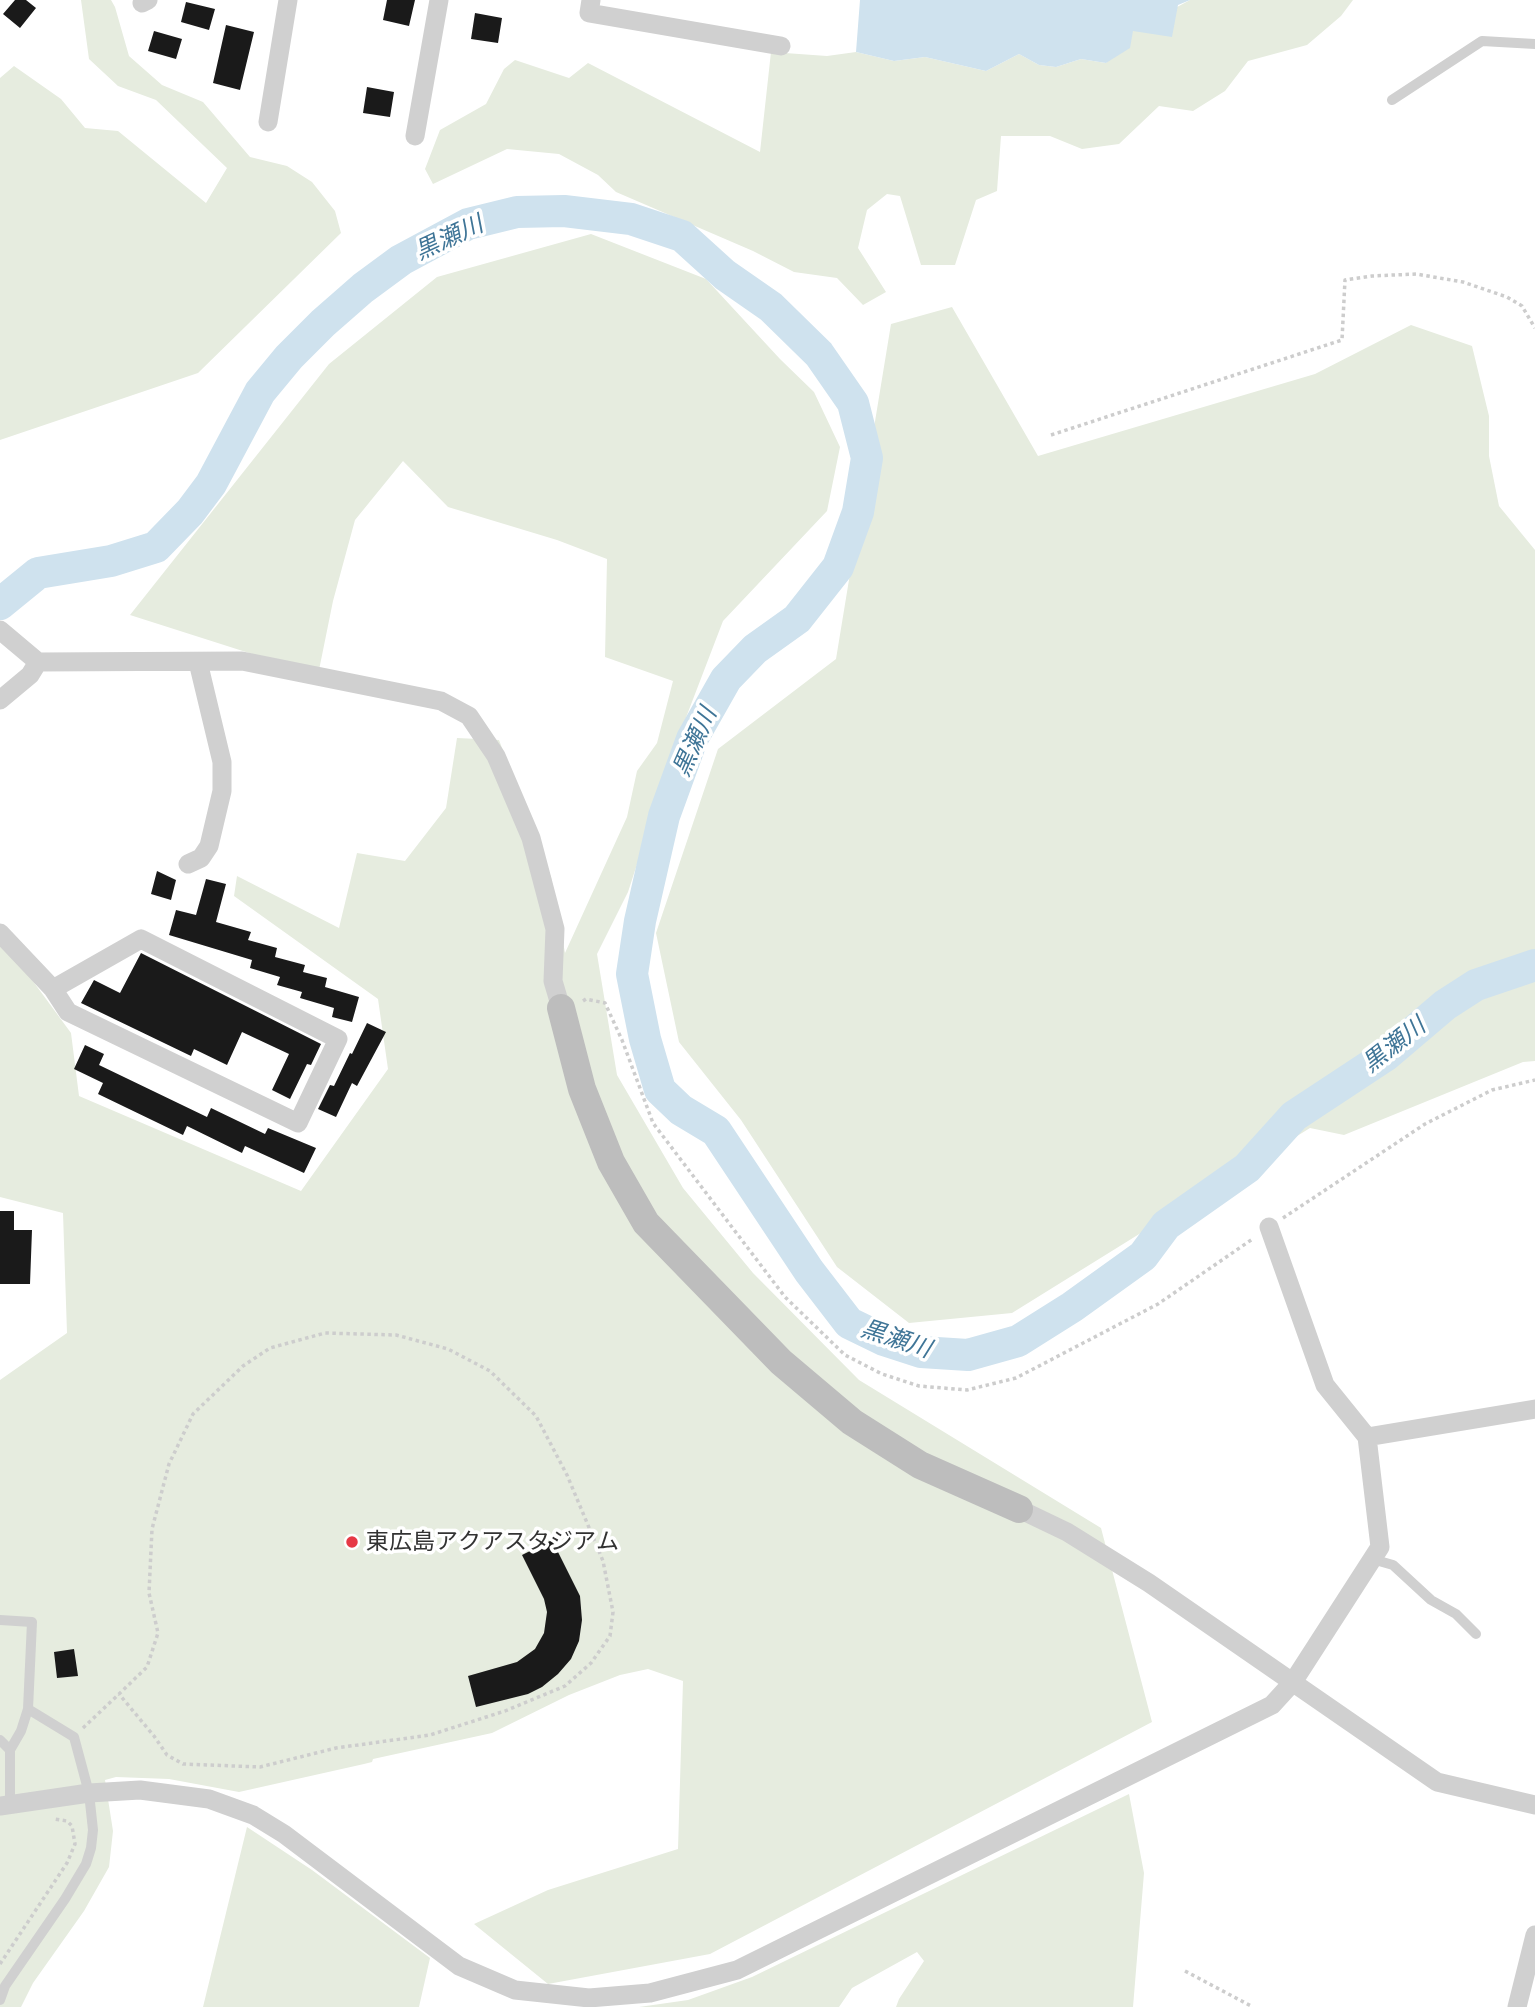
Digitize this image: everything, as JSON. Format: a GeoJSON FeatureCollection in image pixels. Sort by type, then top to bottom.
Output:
{"type":"FeatureCollection","features":[{"type":"Feature","properties":{"kind":"street"},"geometry":{"type":"LineString","coordinates":[[268,121],[288,0]]}},
{"type":"Feature","properties":{"kind":"street"},"geometry":{"type":"LineString","coordinates":[[415,136],[439,0]]}},
{"type":"Feature","properties":{"kind":"street"},"geometry":{"type":"LineString","coordinates":[[591,0],[589,13],[781,46]]}},
{"type":"Feature","properties":{"kind":"street"},"geometry":{"type":"LineString","coordinates":[[0,630],[33,658],[242,661],[441,701],[469,716],[496,756],[531,838],[555,929],[554,981],[582,1088],[611,1162],[646,1223],[781,1362],[852,1422],[919,1465],[1067,1532],[1149,1583],[1437,1782],[1535,1805]]}},
{"type":"Feature","properties":{"kind":"street"},"geometry":{"type":"LineString","coordinates":[[0,700],[30,675],[33,658]]}},
{"type":"Feature","properties":{"kind":"street"},"geometry":{"type":"LineString","coordinates":[[188,864],[201,858],[209,846],[222,791],[222,762],[198,662]]}},
{"type":"Feature","properties":{"kind":"street"},"geometry":{"type":"LineString","coordinates":[[0,933],[53,989],[68,1012],[298,1123],[338,1039],[141,939],[53,989]]}},
{"type":"Feature","properties":{"kind":"street"},"geometry":{"type":"LineString","coordinates":[[5,1805],[140,1790],[209,1799],[253,1815],[295,1842],[459,1966],[515,1990],[589,1998],[650,1993],[737,1970],[1272,1705],[1293,1682],[1380,1547],[1367,1437],[1325,1385],[1269,1227]]}},
{"type":"Feature","properties":{"kind":"street"},"geometry":{"type":"LineString","coordinates":[[1367,1437],[1535,1409]]}},
{"type":"Feature","properties":{"kind":"street"},"geometry":{"type":"LineString","coordinates":[[1517,2007],[1535,1935]]}},
{"type":"Feature","properties":{"kind":"lane"},"geometry":{"type":"LineString","coordinates":[[1392,100],[1482,41],[1535,44]]}},
{"type":"Feature","properties":{"kind":"lane"},"geometry":{"type":"LineString","coordinates":[[1372,1559],[1393,1564],[1431,1600],[1456,1615],[1476,1634]]}},
{"type":"Feature","properties":{"kind":"lane"},"geometry":{"type":"LineString","coordinates":[[0,1620],[32,1622],[28,1709],[21,1731],[10,1750],[5,1805]]}},
{"type":"Feature","properties":{"kind":"lane"},"geometry":{"type":"LineString","coordinates":[[0,2000],[5,1986],[86,1864],[93,1830],[89,1794],[74,1737],[28,1709]]}},
{"type":"Feature","properties":{"kind":"lane"},"geometry":{"type":"LineString","coordinates":[[0,1740],[10,1750]]}},
{"type":"Feature","properties":{"kind":"path"},"geometry":{"type":"LineString","coordinates":[[1051,435],[1342,340],[1345,280],[1416,274],[1462,282],[1507,297],[1522,306],[1535,328]]}},
{"type":"Feature","properties":{"kind":"path"},"geometry":{"type":"LineString","coordinates":[[561,1009],[586,999],[605,1003],[653,1123],[785,1297],[845,1355],[882,1374],[919,1386],[967,1390],[1016,1378],[1158,1304],[1425,1124],[1492,1090],[1535,1080]]}},
{"type":"Feature","properties":{"kind":"path"},"geometry":{"type":"LineString","coordinates":[[74,1737],[146,1667],[158,1633],[149,1593],[152,1529],[169,1464],[193,1414],[243,1366],[270,1348],[326,1333],[396,1335],[448,1349],[490,1371],[536,1416],[567,1475],[603,1561],[613,1612],[610,1636],[591,1662],[565,1686],[505,1711],[430,1735],[336,1748],[260,1767],[183,1764],[167,1755],[119,1694]]}},
{"type":"Feature","properties":{"kind":"path"},"geometry":{"type":"LineString","coordinates":[[0,1964],[67,1863],[75,1844],[75,1833],[67,1821],[59,1818],[47,1819]]}},
{"type":"Feature","properties":{"kind":"path"},"geometry":{"type":"LineString","coordinates":[[1185,1971],[1253,2007]]}},
{"type":"Feature","properties":{"kind":"shaded area"},"geometry":{"type":"Polygon","coordinates":[[[81,0],[111,0],[129,56],[162,85],[203,102],[250,157],[287,166],[312,182],[335,211],[341,233],[198,373],[0,440],[0,78],[14,66],[61,99],[85,128],[118,131],[206,203],[227,168],[156,100],[118,86],[89,59],[81,0]]]}},
{"type":"Feature","properties":{"kind":"shaded area"},"geometry":{"type":"Polygon","coordinates":[[[1190,0],[1353,0],[1341,16],[1307,45],[1248,61],[1225,91],[1193,111],[1159,106],[1119,144],[1082,149],[1050,136],[1001,136],[997,191],[976,200],[955,265],[921,265],[900,196],[887,194],[867,210],[858,248],[886,292],[863,305],[837,278],[794,272],[753,251],[616,192],[598,175],[559,154],[507,149],[433,184],[425,169],[440,130],[486,104],[504,69],[515,60],[569,78],[588,63],[760,152],[771,52],[827,56],[856,52],[894,61],[925,57],[986,71],[1019,54],[1039,65],[1056,67],[1081,59],[1106,63],[1133,31],[1190,0]]]}},
{"type":"Feature","properties":{"kind":"shaded area"},"geometry":{"type":"Polygon","coordinates":[[[591,234],[706,279],[814,392],[840,447],[827,511],[723,621],[677,741],[628,892],[597,954],[617,1075],[683,1188],[753,1273],[859,1380],[1101,1528],[1152,1722],[710,1954],[548,1984],[474,1924],[548,1890],[678,1849],[683,1681],[648,1669],[620,1675],[569,1695],[492,1733],[239,1792],[169,1779],[116,1777],[105,1780],[113,1831],[109,1867],[84,1911],[33,1983],[21,2007],[0,2007],[0,1380],[67,1333],[63,1213],[0,1197],[0,942],[13,954],[71,1033],[79,1096],[301,1191],[388,1069],[378,999],[234,896],[237,876],[339,928],[357,853],[405,861],[446,808],[457,738],[499,740],[551,877],[565,953],[627,817],[637,771],[657,743],[673,681],[605,657],[607,559],[557,540],[448,507],[403,461],[355,520],[333,601],[318,675],[130,615],[329,364],[437,277],[591,234]]]}},
{"type":"Feature","properties":{"kind":"shaded area"},"geometry":{"type":"Polygon","coordinates":[[[952,307],[1038,456],[1315,374],[1411,325],[1472,346],[1489,416],[1489,456],[1499,506],[1535,550],[1535,1061],[1523,1062],[1344,1135],[1310,1128],[1012,1313],[909,1323],[837,1267],[741,1120],[679,1042],[656,933],[718,749],[836,659],[891,324],[952,307]]]}},
{"type":"Feature","properties":{"kind":"shaded area"},"geometry":{"type":"Polygon","coordinates":[[[1129,1794],[1144,1873],[1133,2007],[896,2007],[924,1961],[917,1952],[852,1988],[839,2007],[639,2007],[688,2000],[752,1977],[1129,1794]]]}},
{"type":"Feature","properties":{"kind":"shaded area"},"geometry":{"type":"Polygon","coordinates":[[[247,1827],[312,1870],[430,1958],[419,2007],[203,2007],[247,1827]]]}},
{"type":"Feature","properties":{"kind":"water"},"geometry":{"type":"Polygon","coordinates":[[[860,0],[1190,0],[1178,5],[1172,37],[1133,31],[1130,48],[1106,63],[1081,59],[1056,67],[1039,65],[1019,54],[986,71],[925,57],[894,61],[856,52],[860,0]]]}},
{"type":"Feature","properties":{"kind":"building"},"geometry":{"type":"Polygon","coordinates":[[[15,0],[26,0],[36,8],[20,28],[3,14],[15,0]]]}},
{"type":"Feature","properties":{"kind":"building"},"geometry":{"type":"Polygon","coordinates":[[[387,0],[415,0],[409,26],[383,20],[387,0]]]}},
{"type":"Feature","properties":{"kind":"building"},"geometry":{"type":"Polygon","coordinates":[[[186,2],[215,9],[209,30],[181,22],[186,2]]]}},
{"type":"Feature","properties":{"kind":"building"},"geometry":{"type":"Polygon","coordinates":[[[475,13],[502,18],[498,43],[471,39],[475,13]]]}},
{"type":"Feature","properties":{"kind":"building"},"geometry":{"type":"Polygon","coordinates":[[[226,25],[254,32],[240,90],[213,83],[226,25]]]}},
{"type":"Feature","properties":{"kind":"building"},"geometry":{"type":"Polygon","coordinates":[[[154,31],[182,39],[176,59],[148,51],[154,31]]]}},
{"type":"Feature","properties":{"kind":"building"},"geometry":{"type":"Polygon","coordinates":[[[367,87],[394,92],[390,117],[363,113],[367,87]]]}},
{"type":"Feature","properties":{"kind":"building"},"geometry":{"type":"Polygon","coordinates":[[[157,871],[176,880],[171,900],[151,894],[157,871]]]}},
{"type":"Feature","properties":{"kind":"building"},"geometry":{"type":"Polygon","coordinates":[[[206,879],[226,884],[216,922],[251,932],[248,940],[277,948],[275,957],[305,965],[303,972],[327,978],[325,987],[359,997],[352,1022],[332,1017],[334,1008],[300,998],[302,992],[277,985],[280,977],[250,968],[252,960],[169,935],[176,910],[196,915],[206,879]]]}},
{"type":"Feature","properties":{"kind":"building"},"geometry":{"type":"Polygon","coordinates":[[[141,953],[321,1044],[311,1065],[307,1064],[290,1099],[272,1090],[289,1054],[242,1032],[227,1065],[194,1049],[191,1056],[81,1003],[94,980],[120,993],[141,953]]]}},
{"type":"Feature","properties":{"kind":"building"},"geometry":{"type":"Polygon","coordinates":[[[367,1023],[386,1032],[357,1086],[352,1083],[336,1117],[318,1109],[330,1085],[334,1086],[367,1023]]]}},
{"type":"Feature","properties":{"kind":"building"},"geometry":{"type":"Polygon","coordinates":[[[85,1045],[104,1054],[99,1065],[207,1117],[211,1108],[265,1134],[268,1128],[316,1148],[304,1173],[245,1146],[242,1153],[187,1126],[183,1135],[98,1094],[103,1083],[74,1069],[85,1045]]]}},
{"type":"Feature","properties":{"kind":"building"},"geometry":{"type":"Polygon","coordinates":[[[0,1211],[14,1211],[14,1230],[32,1230],[30,1284],[0,1284],[0,1211]]]}},
{"type":"Feature","properties":{"kind":"building"},"geometry":{"type":"Polygon","coordinates":[[[552,1540],[580,1596],[582,1620],[579,1641],[571,1659],[542,1687],[528,1694],[476,1707],[468,1676],[517,1662],[535,1649],[544,1633],[547,1612],[544,1599],[522,1555],[552,1540]]]}},
{"type":"Feature","properties":{"kind":"building"},"geometry":{"type":"Polygon","coordinates":[[[74,1649],[78,1676],[57,1678],[54,1652],[74,1649]]]}},
{"type":"Feature","properties":{"kind":"waterway","name":"黒瀬川"},"geometry":{"type":"LineString","coordinates":[[0,604],[38,573],[111,561],[156,547],[190,512],[211,484],[260,392],[289,357],[363,288],[401,260],[468,224],[517,212],[564,211],[631,219],[682,236],[725,275],[771,307],[819,354],[853,403],[867,458],[858,512],[838,567],[797,619],[755,649],[726,679],[692,739],[664,816],[640,921],[632,974],[645,1039],[660,1090],[681,1110],[716,1131],[809,1271],[849,1323],[884,1340],[921,1352],[968,1355],[1018,1341],[1072,1307],[1143,1256],[1166,1225],[1247,1168],[1294,1116],[1385,1056],[1445,1005],[1476,985],[1535,965]]}},
{"type":"Feature","properties":{"kind":"place","name":"東広島アクアスタジアム"},"geometry":{"type":"Point","coordinates":[352,1542]}}]}
